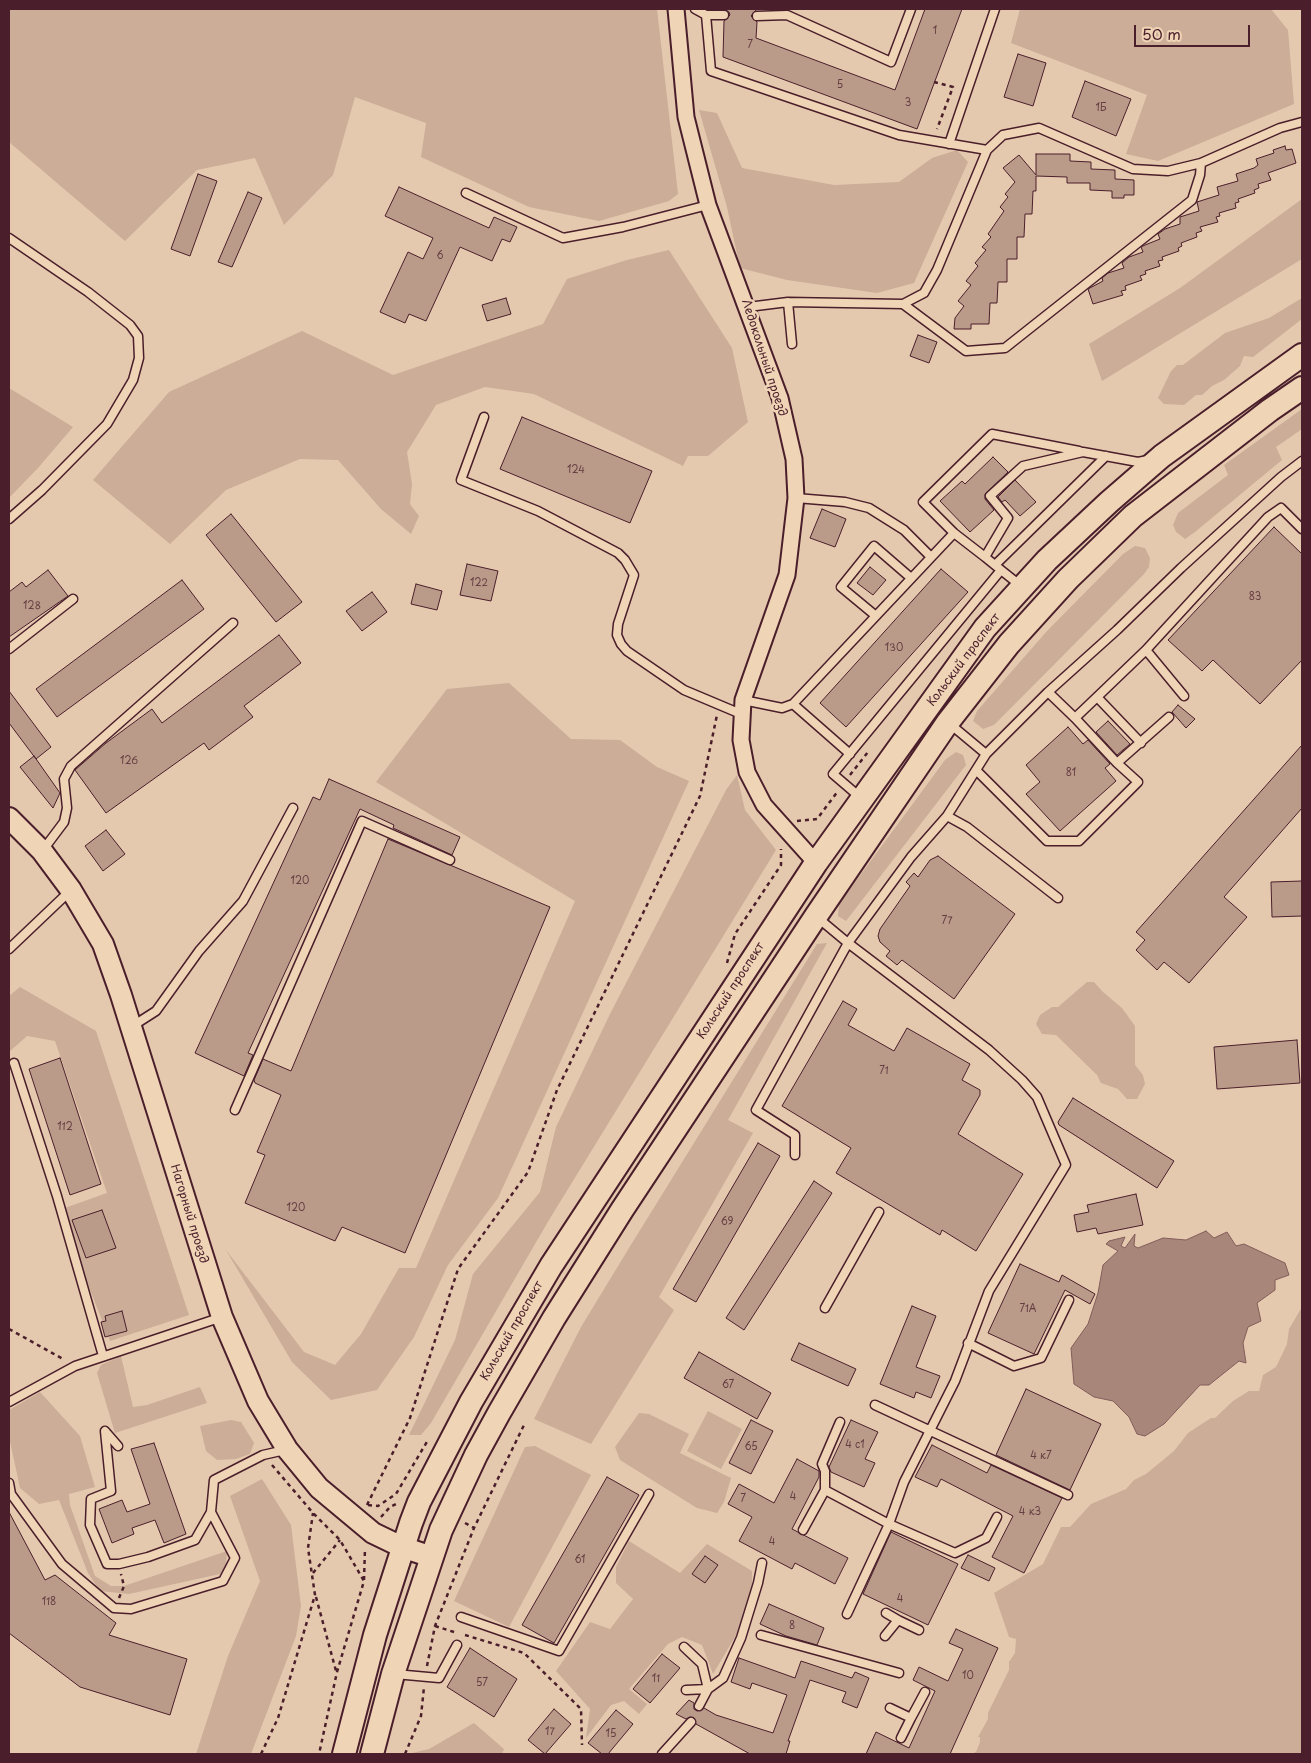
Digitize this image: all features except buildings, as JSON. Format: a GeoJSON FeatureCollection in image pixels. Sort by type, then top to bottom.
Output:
{"type":"FeatureCollection","features":[{"type":"Feature","properties":{"kind":"main road","name":"Кольский проспект"},"geometry":{"type":"LineString","coordinates":[[344,1754],[375,1635],[402,1547],[420,1502],[467,1410],[551,1266],[816,863],[985,628],[1047,560],[1162,456],[1302,355]]}},
{"type":"Feature","properties":{"kind":"main road","name":"Кольский проспект"},"geometry":{"type":"LineString","coordinates":[[372,1754],[393,1674],[432,1557],[447,1514],[476,1455],[554,1318],[816,916],[948,722],[1009,644],[1068,579],[1126,522],[1270,410],[1302,388]]}},
{"type":"Feature","properties":{"kind":"main road","name":"Нагорный проезд"},"geometry":{"type":"LineString","coordinates":[[9,818],[42,851],[71,890],[103,944],[222,1317],[258,1401],[287,1449],[319,1488],[373,1533],[402,1547],[432,1557]]}},
{"type":"Feature","properties":{"kind":"main road"},"geometry":{"type":"LineString","coordinates":[[816,863],[841,880]]}},
{"type":"Feature","properties":{"kind":"street","name":"Ледокольный проезд"},"geometry":{"type":"LineString","coordinates":[[676,9],[686,117],[708,205],[748,307],[780,398],[794,460],[796,498],[787,576],[742,707],[741,740],[747,772],[764,806],[816,863]]}},
{"type":"Feature","properties":{"kind":"lane"},"geometry":{"type":"LineString","coordinates":[[694,9],[706,16],[724,15]]}},
{"type":"Feature","properties":{"kind":"lane"},"geometry":{"type":"LineString","coordinates":[[757,16],[787,12],[891,62],[911,9]]}},
{"type":"Feature","properties":{"kind":"lane"},"geometry":{"type":"LineString","coordinates":[[949,144],[995,9]]}},
{"type":"Feature","properties":{"kind":"lane"},"geometry":{"type":"LineString","coordinates":[[706,16],[710,71],[899,136],[987,150]]}},
{"type":"Feature","properties":{"kind":"lane"},"geometry":{"type":"LineString","coordinates":[[748,307],[788,302],[903,304],[924,293],[937,270],[987,150],[1003,135],[1039,128],[1133,169],[1168,171],[1201,163],[1280,128],[1302,122]]}},
{"type":"Feature","properties":{"kind":"lane"},"geometry":{"type":"LineString","coordinates":[[903,304],[966,351],[1004,348],[1192,200],[1200,175],[1201,163]]}},
{"type":"Feature","properties":{"kind":"lane"},"geometry":{"type":"LineString","coordinates":[[466,193],[563,238],[623,227],[708,205]]}},
{"type":"Feature","properties":{"kind":"lane"},"geometry":{"type":"LineString","coordinates":[[9,238],[88,292],[130,325],[138,336],[139,358],[133,380],[107,424],[42,490],[9,519]]}},
{"type":"Feature","properties":{"kind":"lane"},"geometry":{"type":"LineString","coordinates":[[788,302],[792,344]]}},
{"type":"Feature","properties":{"kind":"lane"},"geometry":{"type":"LineString","coordinates":[[484,417],[461,480],[538,511],[618,553],[625,560],[634,575],[618,624],[617,635],[620,644],[627,651],[684,690],[719,706],[782,708],[793,704],[954,533]]}},
{"type":"Feature","properties":{"kind":"lane"},"geometry":{"type":"LineString","coordinates":[[1023,587],[954,533],[922,502],[992,434],[1138,462],[1162,456]]}},
{"type":"Feature","properties":{"kind":"lane"},"geometry":{"type":"LineString","coordinates":[[985,557],[1008,518],[990,496],[1023,466],[1083,452]]}},
{"type":"Feature","properties":{"kind":"lane"},"geometry":{"type":"LineString","coordinates":[[862,799],[843,785],[833,774],[998,568],[1106,456]]}},
{"type":"Feature","properties":{"kind":"lane"},"geometry":{"type":"LineString","coordinates":[[795,1154],[794,1135],[756,1110],[848,943],[912,857],[947,816],[986,754],[1048,692],[1267,490],[1302,461]]}},
{"type":"Feature","properties":{"kind":"lane"},"geometry":{"type":"LineString","coordinates":[[796,498],[845,502],[869,508],[904,530],[930,557]]}},
{"type":"Feature","properties":{"kind":"lane"},"geometry":{"type":"LineString","coordinates":[[1075,718],[1146,650],[1268,517],[1281,508],[1302,530]]}},
{"type":"Feature","properties":{"kind":"lane"},"geometry":{"type":"LineString","coordinates":[[876,616],[841,587],[874,546],[911,578]]}},
{"type":"Feature","properties":{"kind":"lane"},"geometry":{"type":"LineString","coordinates":[[9,648],[74,599]]}},
{"type":"Feature","properties":{"kind":"lane"},"geometry":{"type":"LineString","coordinates":[[42,851],[55,838],[64,822],[67,808],[64,779],[71,766],[233,623]]}},
{"type":"Feature","properties":{"kind":"lane"},"geometry":{"type":"LineString","coordinates":[[1146,650],[1184,696]]}},
{"type":"Feature","properties":{"kind":"lane"},"geometry":{"type":"LineString","coordinates":[[976,770],[1047,841],[1079,841],[1138,782],[1048,692]]}},
{"type":"Feature","properties":{"kind":"lane"},"geometry":{"type":"LineString","coordinates":[[1097,697],[1141,743]]}},
{"type":"Feature","properties":{"kind":"lane"},"geometry":{"type":"LineString","coordinates":[[793,704],[850,754]]}},
{"type":"Feature","properties":{"kind":"lane"},"geometry":{"type":"LineString","coordinates":[[1117,763],[1169,717]]}},
{"type":"Feature","properties":{"kind":"lane"},"geometry":{"type":"LineString","coordinates":[[948,722],[986,754]]}},
{"type":"Feature","properties":{"kind":"lane"},"geometry":{"type":"LineString","coordinates":[[131,1027],[156,1010],[199,951],[243,901],[293,808]]}},
{"type":"Feature","properties":{"kind":"lane"},"geometry":{"type":"LineString","coordinates":[[947,816],[967,827],[1058,898]]}},
{"type":"Feature","properties":{"kind":"lane"},"geometry":{"type":"LineString","coordinates":[[235,1110],[362,821],[450,860]]}},
{"type":"Feature","properties":{"kind":"lane"},"geometry":{"type":"LineString","coordinates":[[9,949],[71,890]]}},
{"type":"Feature","properties":{"kind":"lane"},"geometry":{"type":"LineString","coordinates":[[816,916],[848,943],[989,1050],[1022,1080],[1037,1097],[1066,1165],[990,1291],[968,1343],[955,1381],[904,1482],[889,1524],[847,1614]]}},
{"type":"Feature","properties":{"kind":"lane"},"geometry":{"type":"LineString","coordinates":[[14,1063],[57,1196],[103,1356]]}},
{"type":"Feature","properties":{"kind":"lane"},"geometry":{"type":"LineString","coordinates":[[825,1308],[880,1212]]}},
{"type":"Feature","properties":{"kind":"lane"},"geometry":{"type":"LineString","coordinates":[[968,1343],[1014,1366],[1040,1358],[1069,1300]]}},
{"type":"Feature","properties":{"kind":"lane"},"geometry":{"type":"LineString","coordinates":[[9,1402],[75,1366],[222,1317]]}},
{"type":"Feature","properties":{"kind":"lane"},"geometry":{"type":"LineString","coordinates":[[875,1405],[1068,1496]]}},
{"type":"Feature","properties":{"kind":"lane"},"geometry":{"type":"LineString","coordinates":[[803,1530],[825,1490],[825,1471],[822,1464],[840,1422]]}},
{"type":"Feature","properties":{"kind":"lane"},"geometry":{"type":"LineString","coordinates":[[118,1446],[105,1431],[111,1491],[91,1499],[90,1525],[107,1564],[119,1564],[148,1557],[195,1540],[211,1512],[214,1480],[264,1455],[287,1449]]}},
{"type":"Feature","properties":{"kind":"lane"},"geometry":{"type":"LineString","coordinates":[[9,1483],[11,1494],[62,1564],[114,1608],[131,1609],[223,1581],[235,1558],[211,1512]]}},
{"type":"Feature","properties":{"kind":"lane"},"geometry":{"type":"LineString","coordinates":[[825,1490],[889,1524],[955,1553],[986,1538],[997,1518]]}},
{"type":"Feature","properties":{"kind":"lane"},"geometry":{"type":"LineString","coordinates":[[461,1617],[559,1651],[649,1494]]}},
{"type":"Feature","properties":{"kind":"lane"},"geometry":{"type":"LineString","coordinates":[[699,1706],[708,1689],[723,1678],[742,1638],[758,1584],[762,1563]]}},
{"type":"Feature","properties":{"kind":"lane"},"geometry":{"type":"LineString","coordinates":[[886,1613],[920,1630]]}},
{"type":"Feature","properties":{"kind":"lane"},"geometry":{"type":"LineString","coordinates":[[884,1636],[898,1620]]}},
{"type":"Feature","properties":{"kind":"lane"},"geometry":{"type":"LineString","coordinates":[[761,1635],[899,1673]]}},
{"type":"Feature","properties":{"kind":"lane"},"geometry":{"type":"LineString","coordinates":[[393,1674],[439,1678],[457,1645]]}},
{"type":"Feature","properties":{"kind":"lane"},"geometry":{"type":"LineString","coordinates":[[684,1647],[702,1664],[708,1689]]}},
{"type":"Feature","properties":{"kind":"lane"},"geometry":{"type":"LineString","coordinates":[[686,1690],[708,1689]]}},
{"type":"Feature","properties":{"kind":"lane"},"geometry":{"type":"LineString","coordinates":[[901,1738],[925,1692]]}},
{"type":"Feature","properties":{"kind":"lane"},"geometry":{"type":"LineString","coordinates":[[890,1708],[911,1718]]}},
{"type":"Feature","properties":{"kind":"lane"},"geometry":{"type":"LineString","coordinates":[[662,1754],[691,1722]]}},
{"type":"Feature","properties":{"kind":"path"},"geometry":{"type":"LineString","coordinates":[[933,142],[952,87],[934,82]]}},
{"type":"Feature","properties":{"kind":"path"},"geometry":{"type":"LineString","coordinates":[[358,1522],[410,1418],[458,1269],[528,1172],[557,1090],[700,796],[719,706]]}},
{"type":"Feature","properties":{"kind":"path"},"geometry":{"type":"LineString","coordinates":[[9,1329],[75,1366]]}},
{"type":"Feature","properties":{"kind":"path"},"geometry":{"type":"LineString","coordinates":[[405,1754],[421,1716],[435,1626],[474,1528],[524,1425]]}},
{"type":"Feature","properties":{"kind":"path"},"geometry":{"type":"LineString","coordinates":[[264,1455],[313,1513],[340,1540],[364,1581],[337,1672],[319,1754]]}},
{"type":"Feature","properties":{"kind":"path"},"geometry":{"type":"LineString","coordinates":[[313,1513],[308,1548],[315,1595],[337,1672]]}},
{"type":"Feature","properties":{"kind":"path"},"geometry":{"type":"LineString","coordinates":[[313,1573],[340,1540]]}},
{"type":"Feature","properties":{"kind":"path"},"geometry":{"type":"LineString","coordinates":[[114,1608],[124,1586],[119,1564]]}},
{"type":"Feature","properties":{"kind":"path"},"geometry":{"type":"LineString","coordinates":[[261,1754],[278,1718],[315,1595]]}},
{"type":"Feature","properties":{"kind":"path"},"geometry":{"type":"LineString","coordinates":[[435,1626],[524,1653],[581,1709],[582,1745]]}},
{"type":"Feature","properties":{"kind":"shaded area"},"geometry":{"type":"Polygon","coordinates":[[[9,9],[657,9],[678,194],[669,201],[599,221],[529,207],[421,157],[426,123],[355,97],[333,175],[284,225],[255,158],[197,170],[125,241],[9,142],[9,9]]]}},
{"type":"Feature","properties":{"kind":"shaded area"},"geometry":{"type":"Polygon","coordinates":[[[1020,9],[1271,9],[1288,30],[1294,104],[1158,161],[1126,154],[1147,95],[1011,43],[1020,9]]]}},
{"type":"Feature","properties":{"kind":"shaded area"},"geometry":{"type":"Polygon","coordinates":[[[699,110],[717,113],[742,168],[834,185],[899,182],[932,158],[957,150],[968,162],[914,283],[877,293],[787,280],[740,268],[727,207],[699,110]]]}},
{"type":"Feature","properties":{"kind":"shaded area"},"geometry":{"type":"Polygon","coordinates":[[[1302,199],[1302,259],[1102,381],[1089,344],[1180,288],[1302,199]]]}},
{"type":"Feature","properties":{"kind":"shaded area"},"geometry":{"type":"Polygon","coordinates":[[[669,250],[732,348],[748,422],[708,456],[688,456],[683,466],[534,394],[485,387],[436,405],[407,452],[412,484],[410,504],[419,516],[411,534],[381,509],[338,460],[300,459],[226,490],[170,544],[93,480],[169,392],[302,331],[393,375],[543,324],[567,279],[627,260],[669,250]]]}},
{"type":"Feature","properties":{"kind":"shaded area"},"geometry":{"type":"Polygon","coordinates":[[[1302,298],[1302,319],[1253,357],[1244,356],[1240,366],[1224,380],[1212,386],[1202,395],[1196,395],[1184,405],[1164,404],[1158,398],[1171,371],[1177,365],[1183,365],[1225,333],[1269,318],[1302,298]]]}},
{"type":"Feature","properties":{"kind":"shaded area"},"geometry":{"type":"Polygon","coordinates":[[[9,388],[73,427],[9,498],[9,388]]]}},
{"type":"Feature","properties":{"kind":"shaded area"},"geometry":{"type":"Polygon","coordinates":[[[1302,409],[1302,429],[1276,447],[1282,460],[1185,539],[1176,532],[1173,525],[1178,513],[1228,475],[1224,465],[1302,409]]]}},
{"type":"Feature","properties":{"kind":"shaded area"},"geometry":{"type":"Polygon","coordinates":[[[1135,546],[1145,548],[1150,558],[1149,567],[1144,574],[994,725],[983,729],[973,721],[977,711],[1047,631],[1123,554],[1135,546]]]}},
{"type":"Feature","properties":{"kind":"shaded area"},"geometry":{"type":"Polygon","coordinates":[[[509,683],[571,739],[620,740],[657,767],[689,781],[498,1198],[448,1265],[414,1337],[377,1390],[331,1400],[292,1362],[226,1250],[304,1352],[335,1365],[361,1334],[399,1268],[416,1268],[575,901],[376,782],[447,689],[509,683]]]}},
{"type":"Feature","properties":{"kind":"shaded area"},"geometry":{"type":"Polygon","coordinates":[[[956,752],[963,755],[966,765],[846,921],[838,916],[839,904],[945,760],[956,752]]]}},
{"type":"Feature","properties":{"kind":"shaded area"},"geometry":{"type":"Polygon","coordinates":[[[737,775],[745,810],[776,850],[549,1220],[431,1423],[421,1435],[409,1435],[455,1340],[473,1274],[540,1192],[556,1127],[610,1014],[726,790],[737,775]]]}},
{"type":"Feature","properties":{"kind":"shaded area"},"geometry":{"type":"Polygon","coordinates":[[[827,943],[728,1120],[753,1133],[659,1297],[674,1310],[591,1444],[534,1419],[581,1327],[629,1248],[817,944],[827,943]]]}},
{"type":"Feature","properties":{"kind":"shaded area"},"geometry":{"type":"Polygon","coordinates":[[[1087,982],[1094,982],[1122,1008],[1135,1026],[1135,1065],[1143,1075],[1145,1084],[1137,1099],[1127,1099],[1118,1089],[1101,1083],[1097,1075],[1056,1035],[1042,1034],[1036,1024],[1040,1015],[1052,1007],[1058,1007],[1087,982]]]}},
{"type":"Feature","properties":{"kind":"shaded area"},"geometry":{"type":"Polygon","coordinates":[[[20,987],[96,1031],[189,1315],[110,1341],[59,1210],[107,1193],[55,1041],[27,1036],[9,1052],[9,996],[20,987]]]}},
{"type":"Feature","properties":{"kind":"shaded area"},"geometry":{"type":"Polygon","coordinates":[[[1206,1231],[1214,1238],[1227,1232],[1236,1246],[1244,1244],[1285,1263],[1289,1275],[1275,1280],[1275,1290],[1257,1303],[1261,1321],[1248,1327],[1243,1343],[1246,1363],[1239,1361],[1209,1385],[1200,1385],[1164,1424],[1145,1436],[1137,1434],[1129,1417],[1113,1401],[1094,1397],[1074,1384],[1071,1348],[1088,1324],[1098,1293],[1103,1265],[1118,1251],[1106,1244],[1109,1241],[1125,1237],[1121,1246],[1125,1248],[1135,1234],[1134,1246],[1138,1248],[1163,1238],[1186,1240],[1206,1231]]]}},
{"type":"Feature","properties":{"kind":"shaded area"},"geometry":{"type":"Polygon","coordinates":[[[1302,1307],[1302,1754],[971,1754],[976,1752],[980,1742],[980,1737],[978,1737],[988,1719],[988,1713],[1009,1670],[1009,1662],[1015,1653],[1016,1639],[1009,1637],[994,1593],[1043,1564],[1061,1527],[1070,1527],[1091,1504],[1126,1489],[1134,1480],[1146,1474],[1174,1451],[1188,1433],[1211,1418],[1215,1418],[1233,1401],[1249,1391],[1259,1391],[1263,1375],[1276,1367],[1287,1344],[1289,1329],[1302,1307]]]}},
{"type":"Feature","properties":{"kind":"shaded area"},"geometry":{"type":"Polygon","coordinates":[[[121,1356],[133,1407],[147,1405],[200,1387],[207,1403],[115,1433],[97,1373],[101,1365],[121,1356]]]}},
{"type":"Feature","properties":{"kind":"shaded area"},"geometry":{"type":"Polygon","coordinates":[[[40,1392],[80,1436],[95,1487],[69,1494],[70,1505],[95,1576],[111,1586],[124,1586],[227,1551],[226,1565],[220,1574],[129,1594],[100,1591],[88,1573],[59,1500],[39,1504],[20,1488],[9,1437],[9,1410],[40,1392]]]}},
{"type":"Feature","properties":{"kind":"shaded area"},"geometry":{"type":"Polygon","coordinates":[[[708,1411],[742,1429],[721,1469],[687,1451],[708,1411]]]}},
{"type":"Feature","properties":{"kind":"shaded area"},"geometry":{"type":"Polygon","coordinates":[[[639,1413],[649,1414],[689,1434],[680,1453],[731,1478],[724,1502],[717,1513],[697,1508],[620,1460],[615,1447],[639,1413]]]}},
{"type":"Feature","properties":{"kind":"shaded area"},"geometry":{"type":"Polygon","coordinates":[[[231,1420],[241,1422],[254,1443],[250,1454],[236,1459],[217,1460],[206,1451],[200,1426],[231,1420]]]}},
{"type":"Feature","properties":{"kind":"shaded area"},"geometry":{"type":"Polygon","coordinates":[[[535,1446],[591,1475],[509,1627],[454,1601],[525,1447],[535,1446]]]}},
{"type":"Feature","properties":{"kind":"shaded area"},"geometry":{"type":"Polygon","coordinates":[[[262,1479],[291,1525],[301,1606],[296,1636],[251,1754],[196,1754],[228,1656],[260,1581],[230,1496],[262,1479]]]}},
{"type":"Feature","properties":{"kind":"shaded area"},"geometry":{"type":"Polygon","coordinates":[[[629,1541],[680,1573],[707,1544],[752,1571],[752,1584],[738,1632],[713,1674],[702,1645],[682,1637],[668,1644],[629,1689],[647,1704],[639,1714],[624,1701],[611,1705],[586,1738],[590,1709],[556,1671],[590,1622],[610,1629],[633,1599],[616,1583],[616,1567],[629,1541]]]}},
{"type":"Feature","properties":{"kind":"shaded area"},"geometry":{"type":"Polygon","coordinates":[[[474,1723],[504,1749],[502,1754],[408,1754],[429,1749],[474,1723]]]}}]}
